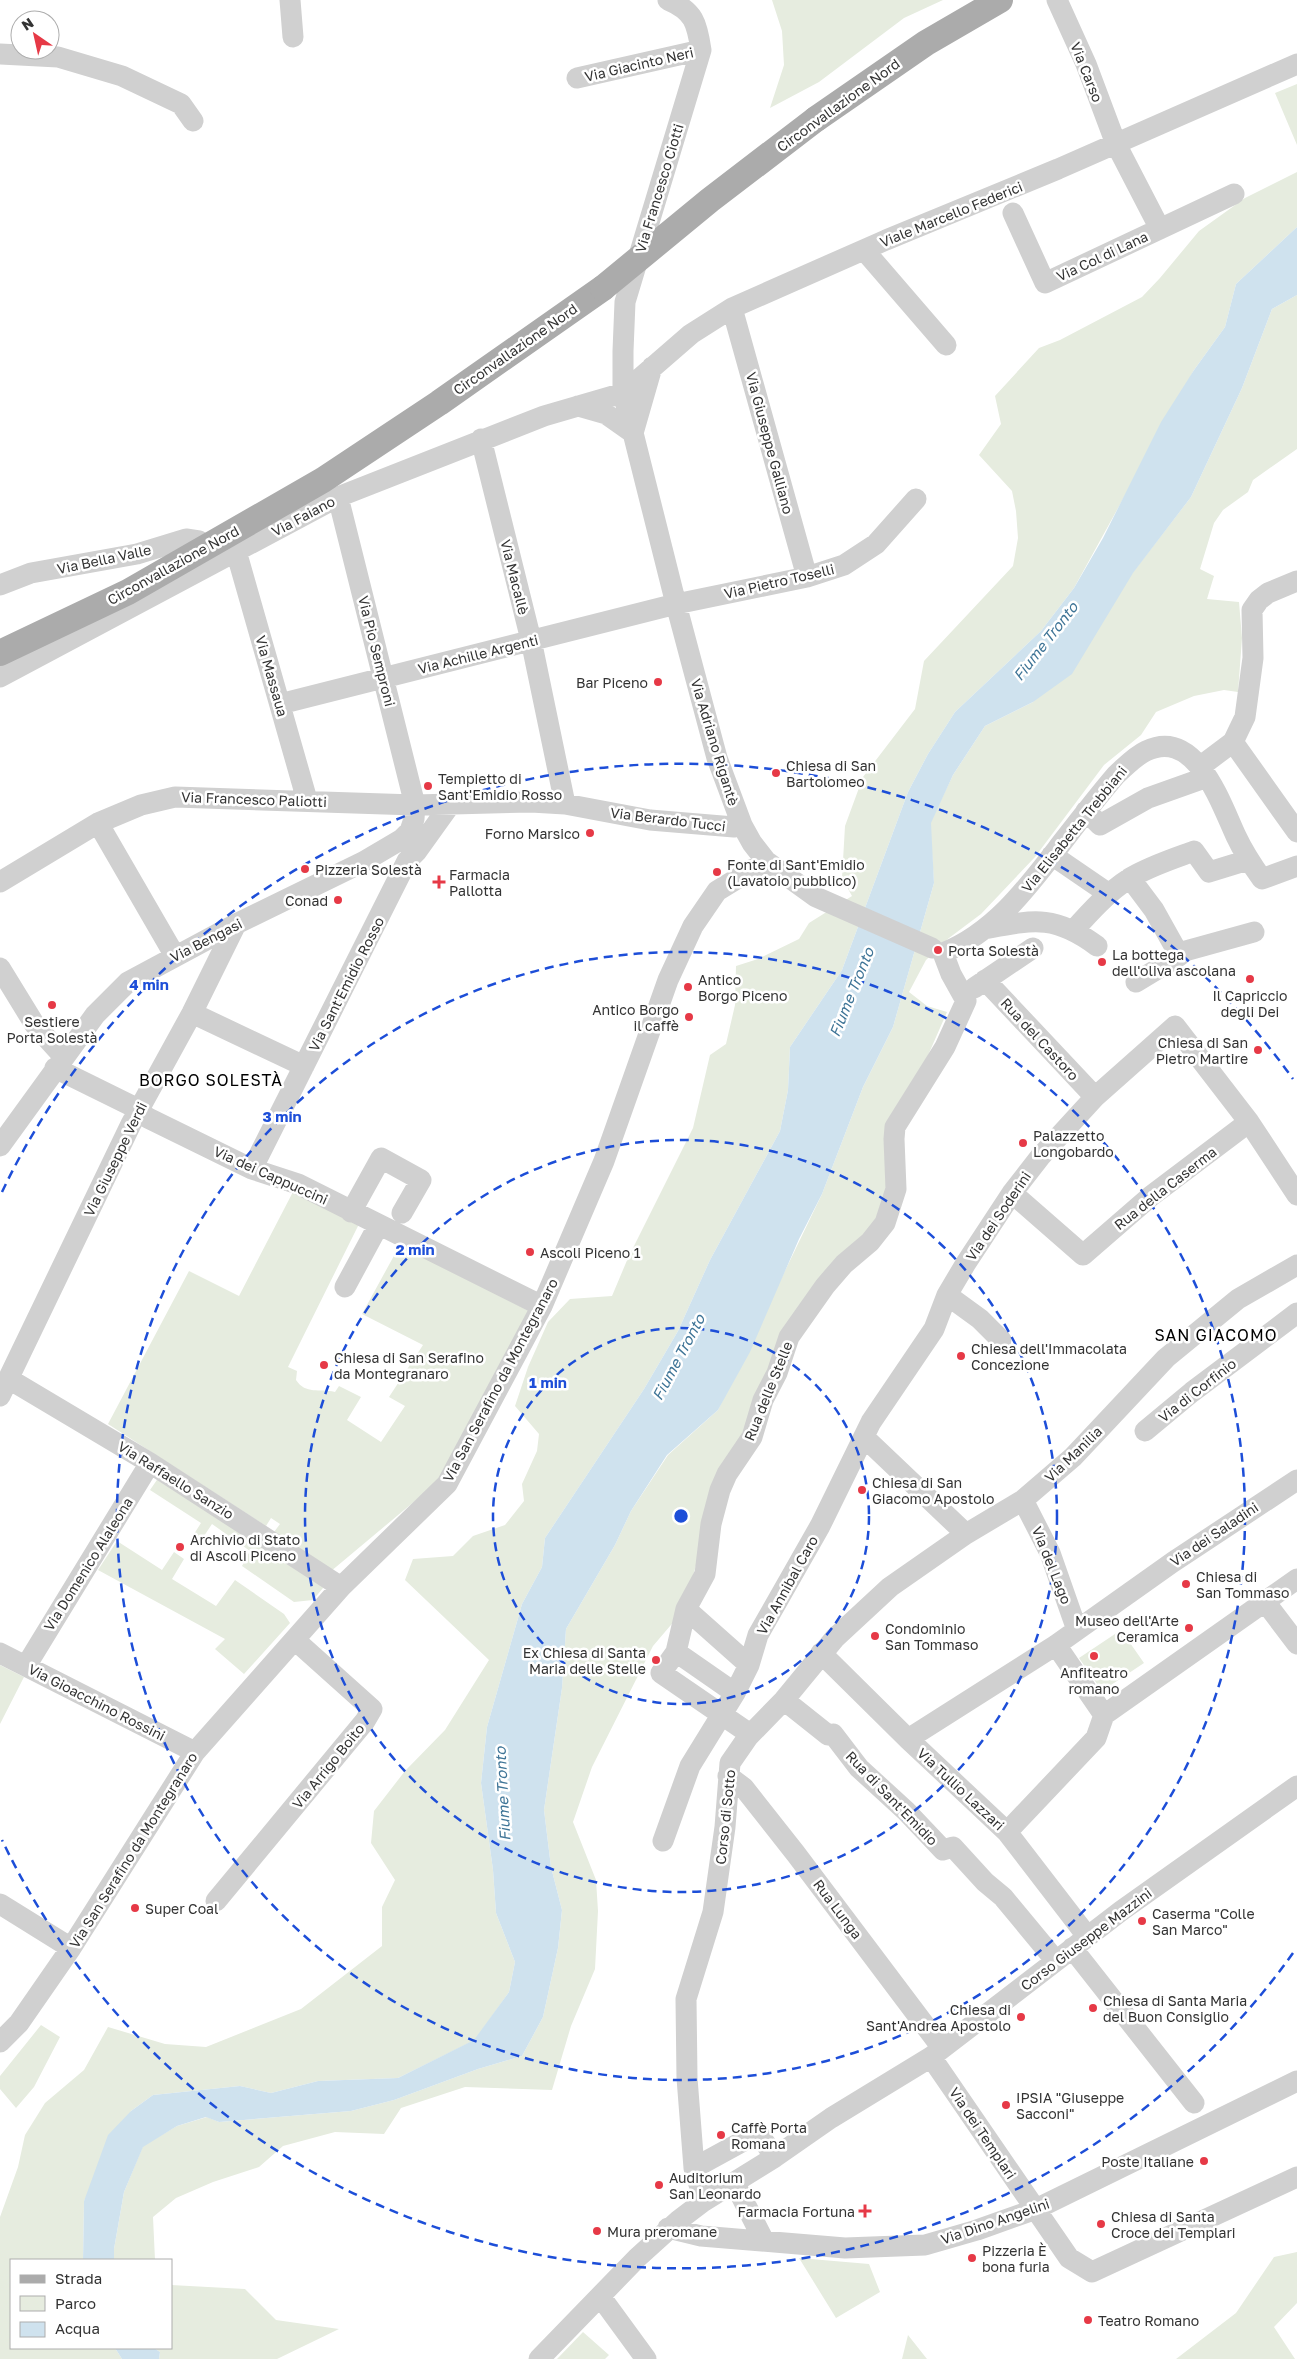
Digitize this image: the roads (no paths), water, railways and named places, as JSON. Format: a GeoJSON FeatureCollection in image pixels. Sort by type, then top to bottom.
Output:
{"type":"FeatureCollection","features":[{"type":"Feature","properties":{"kind":"main road","name":"Circonvallazione Nord"},"geometry":{"type":"LineString","coordinates":[[0,653],[128,592],[323,480],[439,403],[603,288],[710,200],[867,82],[926,43],[1000,0]]}},
{"type":"Feature","properties":{"kind":"street"},"geometry":{"type":"LineString","coordinates":[[290,0],[293,37]]}},
{"type":"Feature","properties":{"kind":"street","name":"Via Francesco Ciotti"},"geometry":{"type":"LineString","coordinates":[[624,393],[625,302],[701,50],[698,27],[684,7],[668,0]]}},
{"type":"Feature","properties":{"kind":"street","name":"Via Carso"},"geometry":{"type":"LineString","coordinates":[[1057,0],[1086,64],[1116,144]]}},
{"type":"Feature","properties":{"kind":"street","name":"Via Giacinto Neri"},"geometry":{"type":"LineString","coordinates":[[577,78],[701,50]]}},
{"type":"Feature","properties":{"kind":"street"},"geometry":{"type":"LineString","coordinates":[[0,54],[58,57],[122,76],[181,104],[193,122]]}},
{"type":"Feature","properties":{"kind":"street","name":"Viale Marcello Federici"},"geometry":{"type":"LineString","coordinates":[[624,393],[691,334],[732,308],[1116,144],[1297,64]]}},
{"type":"Feature","properties":{"kind":"street","name":"Via Col di Lana"},"geometry":{"type":"LineString","coordinates":[[1116,144],[1160,229]]}},
{"type":"Feature","properties":{"kind":"street","name":"Via Col di Lana"},"geometry":{"type":"LineString","coordinates":[[1013,213],[1044,283],[1234,194]]}},
{"type":"Feature","properties":{"kind":"street"},"geometry":{"type":"LineString","coordinates":[[864,250],[946,345]]}},
{"type":"Feature","properties":{"kind":"street","name":"Via Giuseppe Galliano"},"geometry":{"type":"LineString","coordinates":[[732,308],[807,578]]}},
{"type":"Feature","properties":{"kind":"street"},"geometry":{"type":"LineString","coordinates":[[578,406],[606,414],[633,433],[652,367]]}},
{"type":"Feature","properties":{"kind":"street","name":"Via Faiano"},"geometry":{"type":"LineString","coordinates":[[0,677],[338,497],[481,439],[544,416],[624,393]]}},
{"type":"Feature","properties":{"kind":"street","name":"Via Adriano Rigantè"},"geometry":{"type":"LineString","coordinates":[[624,393],[676,604],[717,758],[742,826],[766,861],[816,897],[938,950]]}},
{"type":"Feature","properties":{"kind":"street","name":"Via Macallè"},"geometry":{"type":"LineString","coordinates":[[481,439],[531,640],[565,804]]}},
{"type":"Feature","properties":{"kind":"street","name":"Via Pio Semproni"},"geometry":{"type":"LineString","coordinates":[[338,497],[415,805]]}},
{"type":"Feature","properties":{"kind":"street","name":"Via Pietro Toselli"},"geometry":{"type":"LineString","coordinates":[[676,604],[807,578],[844,565],[876,544],[916,499]]}},
{"type":"Feature","properties":{"kind":"street","name":"Via Bella Valle"},"geometry":{"type":"LineString","coordinates":[[0,585],[31,573],[137,554],[186,539],[199,541],[207,548]]}},
{"type":"Feature","properties":{"kind":"street","name":"Via Massaua"},"geometry":{"type":"LineString","coordinates":[[236,552],[307,800]]}},
{"type":"Feature","properties":{"kind":"street"},"geometry":{"type":"LineString","coordinates":[[1086,811],[1100,825],[1148,798],[1204,772],[1234,742],[1245,717],[1253,658],[1252,610],[1259,600],[1268,593],[1297,580]]}},
{"type":"Feature","properties":{"kind":"street","name":"Via Achille Argenti"},"geometry":{"type":"LineString","coordinates":[[280,704],[676,604]]}},
{"type":"Feature","properties":{"kind":"street"},"geometry":{"type":"LineString","coordinates":[[1234,742],[1297,832]]}},
{"type":"Feature","properties":{"kind":"street","name":"Via Elisabetta Trebbiani"},"geometry":{"type":"LineString","coordinates":[[938,950],[961,946],[984,929],[1023,893],[1116,775],[1134,758],[1147,750],[1174,748],[1186,754],[1204,772],[1248,860],[1262,879],[1297,866]]}},
{"type":"Feature","properties":{"kind":"street","name":"Via Francesco Paliotti"},"geometry":{"type":"LineString","coordinates":[[0,882],[98,823],[141,805],[175,797],[415,805]]}},
{"type":"Feature","properties":{"kind":"street","name":"Via Berardo Tucci"},"geometry":{"type":"LineString","coordinates":[[415,805],[532,802],[565,804],[650,820],[734,827],[742,826]]}},
{"type":"Feature","properties":{"kind":"street","name":"Via Bengasi"},"geometry":{"type":"LineString","coordinates":[[0,1146],[59,1062],[95,1015],[128,982],[236,924],[364,862],[402,839],[410,831],[414,819],[415,805]]}},
{"type":"Feature","properties":{"kind":"street","name":"Via Sant'Emidio Rosso"},"geometry":{"type":"LineString","coordinates":[[252,1169],[407,861],[417,851],[450,805]]}},
{"type":"Feature","properties":{"kind":"street"},"geometry":{"type":"LineString","coordinates":[[98,823],[175,956]]}},
{"type":"Feature","properties":{"kind":"street"},"geometry":{"type":"LineString","coordinates":[[1073,931],[1109,894],[1130,878],[1166,861],[1194,851],[1209,872],[1248,860]]}},
{"type":"Feature","properties":{"kind":"street"},"geometry":{"type":"LineString","coordinates":[[1052,854],[1109,894]]}},
{"type":"Feature","properties":{"kind":"street"},"geometry":{"type":"LineString","coordinates":[[364,862],[390,866],[407,861]]}},
{"type":"Feature","properties":{"kind":"street","name":"Via San Serafino da Montegranaro"},"geometry":{"type":"LineString","coordinates":[[0,2042],[19,2023],[71,1948],[195,1752],[341,1587],[447,1484],[542,1306],[604,1161],[668,980],[693,926],[717,891],[766,861]]}},
{"type":"Feature","properties":{"kind":"street"},"geometry":{"type":"LineString","coordinates":[[1130,878],[1154,910],[1179,956],[1136,982]]}},
{"type":"Feature","properties":{"kind":"street"},"geometry":{"type":"LineString","coordinates":[[984,929],[1031,932],[1054,923],[1073,931],[1097,946]]}},
{"type":"Feature","properties":{"kind":"street","name":"Via Giuseppe Verdi"},"geometry":{"type":"LineString","coordinates":[[4,1387],[138,1110],[192,1013],[236,924]]}},
{"type":"Feature","properties":{"kind":"street","name":"Rua delle Stelle"},"geometry":{"type":"LineString","coordinates":[[750,1734],[661,1673],[676,1652],[686,1609],[705,1574],[711,1524],[720,1490],[727,1474],[752,1437],[763,1400],[776,1373],[789,1337],[824,1286],[844,1264],[870,1242],[885,1223],[896,1188],[894,1139],[896,1127],[946,1047],[966,1001],[976,986],[985,980],[1031,932]]}},
{"type":"Feature","properties":{"kind":"street"},"geometry":{"type":"LineString","coordinates":[[1178,953],[1254,932]]}},
{"type":"Feature","properties":{"kind":"street"},"geometry":{"type":"LineString","coordinates":[[938,950],[966,1001]]}},
{"type":"Feature","properties":{"kind":"street"},"geometry":{"type":"LineString","coordinates":[[0,968],[59,1062]]}},
{"type":"Feature","properties":{"kind":"street","name":"Rua del Castoro"},"geometry":{"type":"LineString","coordinates":[[985,980],[1095,1097]]}},
{"type":"Feature","properties":{"kind":"street"},"geometry":{"type":"LineString","coordinates":[[192,1013],[304,1066]]}},
{"type":"Feature","properties":{"kind":"street","name":"Via dei Soderini"},"geometry":{"type":"LineString","coordinates":[[865,1438],[871,1422],[934,1329],[947,1294],[1012,1193],[1040,1156],[1095,1097],[1175,1026],[1250,1122]]}},
{"type":"Feature","properties":{"kind":"street","name":"Via dei Cappuccini"},"geometry":{"type":"LineString","coordinates":[[59,1062],[148,1118],[252,1169],[298,1184],[542,1306]]}},
{"type":"Feature","properties":{"kind":"street"},"geometry":{"type":"LineString","coordinates":[[1250,1122],[1297,1195]]}},
{"type":"Feature","properties":{"kind":"street","name":"Rua della Caserma"},"geometry":{"type":"LineString","coordinates":[[1012,1193],[1082,1255],[1151,1196],[1250,1122]]}},
{"type":"Feature","properties":{"kind":"street"},"geometry":{"type":"LineString","coordinates":[[351,1212],[381,1158],[421,1180],[402,1213]]}},
{"type":"Feature","properties":{"kind":"street"},"geometry":{"type":"LineString","coordinates":[[345,1287],[385,1229]]}},
{"type":"Feature","properties":{"kind":"street","name":"Via Manilia"},"geometry":{"type":"LineString","coordinates":[[966,1534],[1023,1500],[1073,1458],[1166,1358],[1238,1299],[1297,1265]]}},
{"type":"Feature","properties":{"kind":"street"},"geometry":{"type":"LineString","coordinates":[[947,1294],[980,1319],[1000,1340]]}},
{"type":"Feature","properties":{"kind":"street","name":"Via di Corfinio"},"geometry":{"type":"LineString","coordinates":[[1145,1431],[1192,1392],[1297,1313]]}},
{"type":"Feature","properties":{"kind":"street","name":"Via Raffaello Sanzio"},"geometry":{"type":"LineString","coordinates":[[4,1387],[150,1463],[341,1587]]}},
{"type":"Feature","properties":{"kind":"street"},"geometry":{"type":"LineString","coordinates":[[865,1438],[966,1534]]}},
{"type":"Feature","properties":{"kind":"street","name":"Via Annibal Caro"},"geometry":{"type":"LineString","coordinates":[[663,1841],[690,1766],[720,1713],[735,1693],[749,1665],[758,1634],[786,1588],[865,1438]]}},
{"type":"Feature","properties":{"kind":"street","name":"Via Domenico Alaleona"},"geometry":{"type":"LineString","coordinates":[[26,1666],[150,1463]]}},
{"type":"Feature","properties":{"kind":"street","name":"Via dei Saladini"},"geometry":{"type":"LineString","coordinates":[[908,1739],[1056,1645],[1133,1590],[1297,1480]]}},
{"type":"Feature","properties":{"kind":"street","name":"Via del Lago"},"geometry":{"type":"LineString","coordinates":[[1023,1500],[1050,1552],[1077,1630]]}},
{"type":"Feature","properties":{"kind":"street","name":"Corso di Sotto"},"geometry":{"type":"LineString","coordinates":[[704,2201],[694,2168],[687,2078],[686,1999],[713,1912],[725,1827],[730,1763],[750,1734],[784,1700],[821,1653],[890,1586],[966,1534]]}},
{"type":"Feature","properties":{"kind":"street"},"geometry":{"type":"LineString","coordinates":[[1007,1832],[1096,1738],[1104,1715],[1297,1579]]}},
{"type":"Feature","properties":{"kind":"street"},"geometry":{"type":"LineString","coordinates":[[1266,1602],[1297,1644]]}},
{"type":"Feature","properties":{"kind":"street"},"geometry":{"type":"LineString","coordinates":[[686,1609],[749,1665]]}},
{"type":"Feature","properties":{"kind":"street","name":"Via Arrigo Boito"},"geometry":{"type":"LineString","coordinates":[[216,1901],[365,1721],[372,1708],[294,1640]]}},
{"type":"Feature","properties":{"kind":"street"},"geometry":{"type":"LineString","coordinates":[[1056,1645],[1104,1715]]}},
{"type":"Feature","properties":{"kind":"street"},"geometry":{"type":"LineString","coordinates":[[676,1652],[735,1693]]}},
{"type":"Feature","properties":{"kind":"street","name":"Via Gioacchino Rossini"},"geometry":{"type":"LineString","coordinates":[[0,1653],[195,1752]]}},
{"type":"Feature","properties":{"kind":"street","name":"Via Tullio Lazzari"},"geometry":{"type":"LineString","coordinates":[[821,1653],[908,1739],[1007,1832],[1071,1949]]}},
{"type":"Feature","properties":{"kind":"street","name":"Rua di Sant'Emidio"},"geometry":{"type":"LineString","coordinates":[[784,1700],[828,1735],[832,1734],[859,1768],[906,1811],[942,1850],[953,1847],[985,1882],[1071,1949]]}},
{"type":"Feature","properties":{"kind":"street","name":"Rua Lunga"},"geometry":{"type":"LineString","coordinates":[[728,1776],[744,1788],[796,1854],[937,2052]]}},
{"type":"Feature","properties":{"kind":"street","name":"Corso Giuseppe Mazzini"},"geometry":{"type":"LineString","coordinates":[[539,2359],[668,2228],[704,2201],[775,2157],[831,2118],[937,2052],[1071,1949],[1297,1786]]}},
{"type":"Feature","properties":{"kind":"street"},"geometry":{"type":"LineString","coordinates":[[0,1904],[71,1948]]}},
{"type":"Feature","properties":{"kind":"street"},"geometry":{"type":"LineString","coordinates":[[1071,1949],[1194,2102]]}},
{"type":"Feature","properties":{"kind":"street","name":"Via dei Templari"},"geometry":{"type":"LineString","coordinates":[[937,2052],[1069,2258],[1092,2272],[1297,2177]]}},
{"type":"Feature","properties":{"kind":"street","name":"Via Dino Angelini"},"geometry":{"type":"LineString","coordinates":[[668,2228],[701,2236],[845,2248],[925,2245],[978,2230],[1036,2209],[1297,2081]]}},
{"type":"Feature","properties":{"kind":"street"},"geometry":{"type":"LineString","coordinates":[[694,2168],[758,2133],[775,2157]]}},
{"type":"Feature","properties":{"kind":"street"},"geometry":{"type":"LineString","coordinates":[[734,2182],[764,2241]]}},
{"type":"Feature","properties":{"kind":"street"},"geometry":{"type":"LineString","coordinates":[[594,2302],[630,2339],[646,2359]]}},
{"type":"Feature","properties":{"kind":"water","name":"Fiume Tronto"},"geometry":{"type":"Polygon","coordinates":[[[1297,227],[1297,295],[1272,309],[1242,388],[1191,497],[1133,573],[1072,674],[1033,702],[985,726],[953,775],[931,823],[934,883],[893,1027],[863,1087],[822,1194],[799,1239],[750,1352],[718,1410],[667,1455],[631,1511],[615,1545],[566,1629],[562,1688],[544,1810],[551,1867],[562,1910],[558,1948],[543,2017],[522,2056],[478,2069],[394,2100],[351,2111],[219,2122],[206,2117],[177,2126],[143,2147],[124,2192],[114,2259],[83,2259],[84,2201],[108,2135],[131,2111],[153,2095],[240,2086],[271,2093],[318,2081],[398,2078],[474,2040],[509,1992],[515,1962],[496,1913],[493,1870],[481,1783],[487,1727],[522,1604],[542,1567],[545,1538],[644,1389],[678,1331],[710,1260],[780,1131],[788,1090],[790,1047],[842,970],[908,792],[928,754],[955,712],[1041,631],[1074,588],[1103,538],[1161,422],[1194,370],[1225,327],[1236,284],[1297,227]]]}},
{"type":"Feature","properties":{"kind":"water"},"geometry":{"type":"Polygon","coordinates":[[[116,2349],[156,2349],[160,2352],[159,2359],[122,2359],[116,2349]]]}},
{"type":"Feature","properties":{"kind":"place","name":"Bar Piceno"},"geometry":{"type":"Point","coordinates":[658,682]}},
{"type":"Feature","properties":{"kind":"place","name":"Chiesa di San Bartolomeo"},"geometry":{"type":"Point","coordinates":[776,773]}},
{"type":"Feature","properties":{"kind":"place","name":"Tempietto di Sant'Emidio Rosso"},"geometry":{"type":"Point","coordinates":[428,786]}},
{"type":"Feature","properties":{"kind":"place","name":"Forno Marsico"},"geometry":{"type":"Point","coordinates":[590,833]}},
{"type":"Feature","properties":{"kind":"place","name":"Pizzeria Solestà"},"geometry":{"type":"Point","coordinates":[305,869]}},
{"type":"Feature","properties":{"kind":"place","name":"Fonte di Sant'Emidio (Lavatoio pubblico)"},"geometry":{"type":"Point","coordinates":[717,872]}},
{"type":"Feature","properties":{"kind":"place","name":"Farmacia Pallotta"},"geometry":{"type":"Point","coordinates":[439,882]}},
{"type":"Feature","properties":{"kind":"place","name":"Conad"},"geometry":{"type":"Point","coordinates":[338,900]}},
{"type":"Feature","properties":{"kind":"place","name":"Porta Solestà"},"geometry":{"type":"Point","coordinates":[938,950]}},
{"type":"Feature","properties":{"kind":"place","name":"La bottega dell'oliva ascolana"},"geometry":{"type":"Point","coordinates":[1102,962]}},
{"type":"Feature","properties":{"kind":"place","name":"Il Capriccio degli Dei"},"geometry":{"type":"Point","coordinates":[1250,979]}},
{"type":"Feature","properties":{"kind":"place","name":"Antico Borgo Piceno"},"geometry":{"type":"Point","coordinates":[688,987]}},
{"type":"Feature","properties":{"kind":"place","name":"Sestiere Porta Solestà"},"geometry":{"type":"Point","coordinates":[52,1005]}},
{"type":"Feature","properties":{"kind":"place","name":"Antico Borgo il caffè"},"geometry":{"type":"Point","coordinates":[689,1017]}},
{"type":"Feature","properties":{"kind":"place","name":"Chiesa di San Pietro Martire"},"geometry":{"type":"Point","coordinates":[1258,1050]}},
{"type":"Feature","properties":{"kind":"place","name":"Palazzetto Longobardo"},"geometry":{"type":"Point","coordinates":[1023,1143]}},
{"type":"Feature","properties":{"kind":"place","name":"Ascoli Piceno 1"},"geometry":{"type":"Point","coordinates":[530,1252]}},
{"type":"Feature","properties":{"kind":"place","name":"Chiesa dell'Immacolata Concezione"},"geometry":{"type":"Point","coordinates":[961,1356]}},
{"type":"Feature","properties":{"kind":"place","name":"Chiesa di San Serafino da Montegranaro"},"geometry":{"type":"Point","coordinates":[324,1365]}},
{"type":"Feature","properties":{"kind":"place","name":"Chiesa di San Giacomo Apostolo"},"geometry":{"type":"Point","coordinates":[862,1490]}},
{"type":"Feature","properties":{"kind":"place","name":"Archivio di Stato di Ascoli Piceno"},"geometry":{"type":"Point","coordinates":[180,1547]}},
{"type":"Feature","properties":{"kind":"place","name":"Chiesa di San Tommaso"},"geometry":{"type":"Point","coordinates":[1186,1584]}},
{"type":"Feature","properties":{"kind":"place","name":"Museo dell'Arte Ceramica"},"geometry":{"type":"Point","coordinates":[1189,1628]}},
{"type":"Feature","properties":{"kind":"place","name":"Condominio San Tommaso"},"geometry":{"type":"Point","coordinates":[875,1636]}},
{"type":"Feature","properties":{"kind":"place","name":"Anfiteatro romano"},"geometry":{"type":"Point","coordinates":[1094,1656]}},
{"type":"Feature","properties":{"kind":"place","name":"Ex Chiesa di Santa Maria delle Stelle"},"geometry":{"type":"Point","coordinates":[656,1660]}},
{"type":"Feature","properties":{"kind":"place","name":"Super Coal"},"geometry":{"type":"Point","coordinates":[135,1908]}},
{"type":"Feature","properties":{"kind":"place","name":"Caserma \"Colle San Marco\""},"geometry":{"type":"Point","coordinates":[1142,1921]}},
{"type":"Feature","properties":{"kind":"place","name":"Chiesa di Santa Maria del Buon Consiglio"},"geometry":{"type":"Point","coordinates":[1093,2008]}},
{"type":"Feature","properties":{"kind":"place","name":"Chiesa di Sant'Andrea Apostolo"},"geometry":{"type":"Point","coordinates":[1021,2017]}},
{"type":"Feature","properties":{"kind":"place","name":"IPSIA \"Giuseppe Sacconi\""},"geometry":{"type":"Point","coordinates":[1006,2105]}},
{"type":"Feature","properties":{"kind":"place","name":"Caffè Porta Romana"},"geometry":{"type":"Point","coordinates":[721,2135]}},
{"type":"Feature","properties":{"kind":"place","name":"Poste Italiane"},"geometry":{"type":"Point","coordinates":[1204,2161]}},
{"type":"Feature","properties":{"kind":"place","name":"Auditorium San Leonardo"},"geometry":{"type":"Point","coordinates":[659,2185]}},
{"type":"Feature","properties":{"kind":"place","name":"Farmacia Fortuna"},"geometry":{"type":"Point","coordinates":[865,2211]}},
{"type":"Feature","properties":{"kind":"place","name":"Chiesa di Santa Croce dei Templari"},"geometry":{"type":"Point","coordinates":[1101,2224]}},
{"type":"Feature","properties":{"kind":"place","name":"Mura preromane"},"geometry":{"type":"Point","coordinates":[597,2231]}},
{"type":"Feature","properties":{"kind":"place","name":"Pizzeria È bona furia"},"geometry":{"type":"Point","coordinates":[972,2258]}},
{"type":"Feature","properties":{"kind":"place","name":"Teatro Romano"},"geometry":{"type":"Point","coordinates":[1088,2320]}},
{"type":"Feature","properties":{"kind":"district","name":"BORGO SOLESTÀ"},"geometry":{"type":"Point","coordinates":[211,1080]}},
{"type":"Feature","properties":{"kind":"district","name":"SAN GIACOMO"},"geometry":{"type":"Point","coordinates":[1216,1335]}}]}
